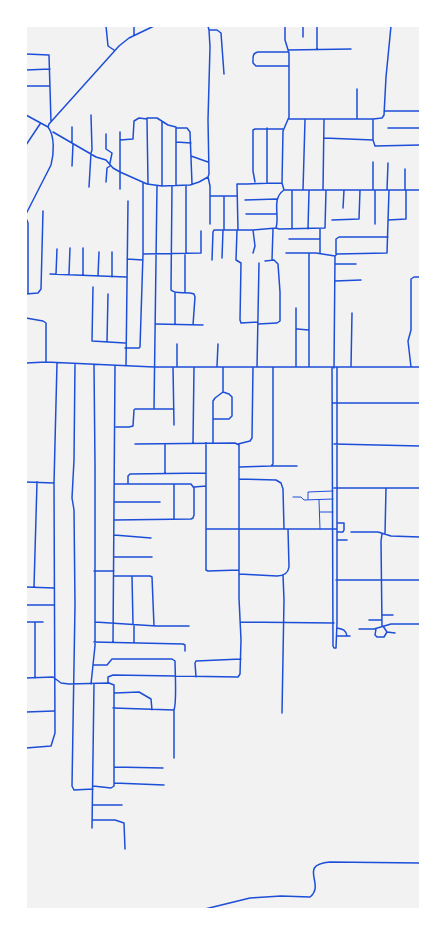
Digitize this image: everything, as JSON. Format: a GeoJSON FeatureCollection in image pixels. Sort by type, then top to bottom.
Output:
{"type":"FeatureCollection","features":[{"type":"Feature","properties":{"kind":"street"},"geometry":{"type":"LineString","coordinates":[[106,26],[108,46],[115,50]]}},
{"type":"Feature","properties":{"kind":"street"},"geometry":{"type":"LineString","coordinates":[[134,26],[134,36]]}},
{"type":"Feature","properties":{"kind":"street"},"geometry":{"type":"LineString","coordinates":[[48,127],[115,50],[125,41],[154,26]]}},
{"type":"Feature","properties":{"kind":"street"},"geometry":{"type":"LineString","coordinates":[[208,26],[210,57],[208,120],[210,224]]}},
{"type":"Feature","properties":{"kind":"street"},"geometry":{"type":"LineString","coordinates":[[284,26],[289,66],[288,119],[283,129],[282,183],[284,190]]}},
{"type":"Feature","properties":{"kind":"street"},"geometry":{"type":"LineString","coordinates":[[303,26],[303,37]]}},
{"type":"Feature","properties":{"kind":"street"},"geometry":{"type":"LineString","coordinates":[[317,26],[317,50]]}},
{"type":"Feature","properties":{"kind":"street"},"geometry":{"type":"LineString","coordinates":[[288,119],[382,118],[384,111],[391,26]]}},
{"type":"Feature","properties":{"kind":"street"},"geometry":{"type":"LineString","coordinates":[[209,30],[217,30],[221,33],[224,74]]}},
{"type":"Feature","properties":{"kind":"street"},"geometry":{"type":"LineString","coordinates":[[289,66],[254,65],[253,55],[256,52],[351,49]]}},
{"type":"Feature","properties":{"kind":"street"},"geometry":{"type":"LineString","coordinates":[[26,54],[49,54],[51,122]]}},
{"type":"Feature","properties":{"kind":"street"},"geometry":{"type":"LineString","coordinates":[[26,70],[50,69]]}},
{"type":"Feature","properties":{"kind":"street"},"geometry":{"type":"LineString","coordinates":[[26,86],[50,86]]}},
{"type":"Feature","properties":{"kind":"street"},"geometry":{"type":"LineString","coordinates":[[357,89],[357,119]]}},
{"type":"Feature","properties":{"kind":"street"},"geometry":{"type":"LineString","coordinates":[[384,111],[420,111]]}},
{"type":"Feature","properties":{"kind":"street"},"geometry":{"type":"LineString","coordinates":[[26,115],[48,127],[52,132],[91,154],[106,160],[120,172],[143,183],[157,186],[176,186],[192,184],[208,177]]}},
{"type":"Feature","properties":{"kind":"street"},"geometry":{"type":"LineString","coordinates":[[89,187],[92,150],[92,115]]}},
{"type":"Feature","properties":{"kind":"street"},"geometry":{"type":"LineString","coordinates":[[120,140],[133,140],[134,122],[138,119],[154,117],[168,125],[175,126],[176,128],[188,129],[191,142],[192,184]]}},
{"type":"Feature","properties":{"kind":"street"},"geometry":{"type":"LineString","coordinates":[[147,118],[148,184]]}},
{"type":"Feature","properties":{"kind":"street"},"geometry":{"type":"LineString","coordinates":[[323,190],[324,119]]}},
{"type":"Feature","properties":{"kind":"street"},"geometry":{"type":"LineString","coordinates":[[373,119],[373,140],[376,146],[420,145]]}},
{"type":"Feature","properties":{"kind":"street"},"geometry":{"type":"LineString","coordinates":[[303,190],[304,120]]}},
{"type":"Feature","properties":{"kind":"street"},"geometry":{"type":"LineString","coordinates":[[162,121],[162,186]]}},
{"type":"Feature","properties":{"kind":"street"},"geometry":{"type":"LineString","coordinates":[[26,145],[40,124]]}},
{"type":"Feature","properties":{"kind":"street"},"geometry":{"type":"LineString","coordinates":[[72,127],[72,166]]}},
{"type":"Feature","properties":{"kind":"street"},"geometry":{"type":"LineString","coordinates":[[176,128],[176,186]]}},
{"type":"Feature","properties":{"kind":"street"},"geometry":{"type":"LineString","coordinates":[[255,182],[253,171],[252,131],[254,129],[267,128],[283,129]]}},
{"type":"Feature","properties":{"kind":"street"},"geometry":{"type":"LineString","coordinates":[[267,128],[267,184]]}},
{"type":"Feature","properties":{"kind":"street"},"geometry":{"type":"LineString","coordinates":[[388,128],[420,128]]}},
{"type":"Feature","properties":{"kind":"street"},"geometry":{"type":"LineString","coordinates":[[26,214],[51,165],[53,156],[52,132]]}},
{"type":"Feature","properties":{"kind":"street"},"geometry":{"type":"LineString","coordinates":[[120,132],[120,189]]}},
{"type":"Feature","properties":{"kind":"street"},"geometry":{"type":"LineString","coordinates":[[106,134],[106,149],[112,153],[111,165],[107,168],[106,182]]}},
{"type":"Feature","properties":{"kind":"street"},"geometry":{"type":"LineString","coordinates":[[324,138],[373,140]]}},
{"type":"Feature","properties":{"kind":"street"},"geometry":{"type":"LineString","coordinates":[[176,142],[191,142]]}},
{"type":"Feature","properties":{"kind":"street"},"geometry":{"type":"LineString","coordinates":[[191,156],[209,162]]}},
{"type":"Feature","properties":{"kind":"street"},"geometry":{"type":"LineString","coordinates":[[373,162],[375,224]]}},
{"type":"Feature","properties":{"kind":"street"},"geometry":{"type":"LineString","coordinates":[[286,253],[320,253],[335,255],[387,254],[388,163]]}},
{"type":"Feature","properties":{"kind":"street"},"geometry":{"type":"LineString","coordinates":[[388,220],[406,219],[405,169]]}},
{"type":"Feature","properties":{"kind":"street"},"geometry":{"type":"LineString","coordinates":[[265,261],[272,260],[277,262],[278,266],[280,321],[278,323],[241,322],[241,263],[237,262],[236,260],[237,184],[255,182],[267,184],[282,183]]}},
{"type":"Feature","properties":{"kind":"street"},"geometry":{"type":"LineString","coordinates":[[125,348],[140,347],[143,260],[143,183]]}},
{"type":"Feature","properties":{"kind":"street"},"geometry":{"type":"LineString","coordinates":[[185,292],[186,185]]}},
{"type":"Feature","properties":{"kind":"street"},"geometry":{"type":"LineString","coordinates":[[154,409],[157,186]]}},
{"type":"Feature","properties":{"kind":"street"},"geometry":{"type":"LineString","coordinates":[[172,186],[170,290],[175,293],[191,292],[195,295],[194,325]]}},
{"type":"Feature","properties":{"kind":"street"},"geometry":{"type":"LineString","coordinates":[[276,228],[277,199],[279,194],[284,190],[420,190]]}},
{"type":"Feature","properties":{"kind":"street"},"geometry":{"type":"LineString","coordinates":[[292,190],[292,229]]}},
{"type":"Feature","properties":{"kind":"street"},"geometry":{"type":"LineString","coordinates":[[308,190],[308,229]]}},
{"type":"Feature","properties":{"kind":"street"},"geometry":{"type":"LineString","coordinates":[[212,260],[213,231],[276,228],[325,228],[326,190]]}},
{"type":"Feature","properties":{"kind":"street"},"geometry":{"type":"LineString","coordinates":[[343,208],[344,190]]}},
{"type":"Feature","properties":{"kind":"street"},"geometry":{"type":"LineString","coordinates":[[332,220],[359,219],[360,190]]}},
{"type":"Feature","properties":{"kind":"street"},"geometry":{"type":"LineString","coordinates":[[210,196],[237,196]]}},
{"type":"Feature","properties":{"kind":"street"},"geometry":{"type":"LineString","coordinates":[[222,258],[224,196]]}},
{"type":"Feature","properties":{"kind":"street"},"geometry":{"type":"LineString","coordinates":[[245,200],[277,199]]}},
{"type":"Feature","properties":{"kind":"street"},"geometry":{"type":"LineString","coordinates":[[126,366],[125,343],[128,201]]}},
{"type":"Feature","properties":{"kind":"street"},"geometry":{"type":"LineString","coordinates":[[26,218],[28,223],[27,294],[40,292],[41,289],[43,211]]}},
{"type":"Feature","properties":{"kind":"street"},"geometry":{"type":"LineString","coordinates":[[246,214],[277,214]]}},
{"type":"Feature","properties":{"kind":"street"},"geometry":{"type":"LineString","coordinates":[[272,260],[273,229]]}},
{"type":"Feature","properties":{"kind":"street"},"geometry":{"type":"LineString","coordinates":[[320,229],[320,253]]}},
{"type":"Feature","properties":{"kind":"street"},"geometry":{"type":"LineString","coordinates":[[253,230],[255,246],[253,254]]}},
{"type":"Feature","properties":{"kind":"street"},"geometry":{"type":"LineString","coordinates":[[143,254],[201,253],[201,231]]}},
{"type":"Feature","properties":{"kind":"street"},"geometry":{"type":"LineString","coordinates":[[337,368],[337,636],[336,647],[334,648],[333,368],[336,239],[339,237],[388,237]]}},
{"type":"Feature","properties":{"kind":"street"},"geometry":{"type":"LineString","coordinates":[[289,239],[320,239]]}},
{"type":"Feature","properties":{"kind":"street"},"geometry":{"type":"LineString","coordinates":[[69,274],[70,248]]}},
{"type":"Feature","properties":{"kind":"street"},"geometry":{"type":"LineString","coordinates":[[82,275],[83,248]]}},
{"type":"Feature","properties":{"kind":"street"},"geometry":{"type":"LineString","coordinates":[[56,274],[57,249]]}},
{"type":"Feature","properties":{"kind":"street"},"geometry":{"type":"LineString","coordinates":[[98,276],[99,252]]}},
{"type":"Feature","properties":{"kind":"street"},"geometry":{"type":"LineString","coordinates":[[112,252],[112,277]]}},
{"type":"Feature","properties":{"kind":"street"},"geometry":{"type":"LineString","coordinates":[[309,253],[309,368]]}},
{"type":"Feature","properties":{"kind":"street"},"geometry":{"type":"LineString","coordinates":[[127,259],[143,260]]}},
{"type":"Feature","properties":{"kind":"street"},"geometry":{"type":"LineString","coordinates":[[257,367],[260,263]]}},
{"type":"Feature","properties":{"kind":"street"},"geometry":{"type":"LineString","coordinates":[[335,264],[356,264]]}},
{"type":"Feature","properties":{"kind":"street"},"geometry":{"type":"LineString","coordinates":[[50,274],[126,277]]}},
{"type":"Feature","properties":{"kind":"street"},"geometry":{"type":"LineString","coordinates":[[410,367],[408,341],[411,330],[412,279],[414,277],[420,277]]}},
{"type":"Feature","properties":{"kind":"street"},"geometry":{"type":"LineString","coordinates":[[335,281],[361,280]]}},
{"type":"Feature","properties":{"kind":"street"},"geometry":{"type":"LineString","coordinates":[[93,287],[92,340],[125,343]]}},
{"type":"Feature","properties":{"kind":"street"},"geometry":{"type":"LineString","coordinates":[[175,293],[175,324]]}},
{"type":"Feature","properties":{"kind":"street"},"geometry":{"type":"LineString","coordinates":[[107,342],[108,294]]}},
{"type":"Feature","properties":{"kind":"street"},"geometry":{"type":"LineString","coordinates":[[296,308],[296,367]]}},
{"type":"Feature","properties":{"kind":"street"},"geometry":{"type":"LineString","coordinates":[[351,367],[352,314]]}},
{"type":"Feature","properties":{"kind":"street"},"geometry":{"type":"LineString","coordinates":[[26,318],[43,321],[46,323],[46,362]]}},
{"type":"Feature","properties":{"kind":"street"},"geometry":{"type":"LineString","coordinates":[[156,324],[203,325]]}},
{"type":"Feature","properties":{"kind":"street"},"geometry":{"type":"LineString","coordinates":[[296,330],[309,330]]}},
{"type":"Feature","properties":{"kind":"street"},"geometry":{"type":"LineString","coordinates":[[177,344],[177,367]]}},
{"type":"Feature","properties":{"kind":"street"},"geometry":{"type":"LineString","coordinates":[[217,367],[218,344]]}},
{"type":"Feature","properties":{"kind":"street"},"geometry":{"type":"LineString","coordinates":[[26,363],[46,362],[154,367],[420,367]]}},
{"type":"Feature","properties":{"kind":"street"},"geometry":{"type":"LineString","coordinates":[[26,748],[51,746],[55,733],[54,483],[57,363]]}},
{"type":"Feature","properties":{"kind":"street"},"geometry":{"type":"LineString","coordinates":[[74,364],[74,460],[72,498],[74,510],[73,788],[74,790],[93,789]]}},
{"type":"Feature","properties":{"kind":"street"},"geometry":{"type":"LineString","coordinates":[[91,684],[95,622],[94,365]]}},
{"type":"Feature","properties":{"kind":"street"},"geometry":{"type":"LineString","coordinates":[[113,642],[114,484],[116,427],[115,366]]}},
{"type":"Feature","properties":{"kind":"street"},"geometry":{"type":"LineString","coordinates":[[193,443],[194,366]]}},
{"type":"Feature","properties":{"kind":"street"},"geometry":{"type":"LineString","coordinates":[[173,367],[174,425]]}},
{"type":"Feature","properties":{"kind":"street"},"geometry":{"type":"LineString","coordinates":[[222,367],[223,392]]}},
{"type":"Feature","properties":{"kind":"street"},"geometry":{"type":"LineString","coordinates":[[135,444],[238,444],[250,441],[252,438],[252,367]]}},
{"type":"Feature","properties":{"kind":"street"},"geometry":{"type":"LineString","coordinates":[[272,466],[273,367]]}},
{"type":"Feature","properties":{"kind":"street"},"geometry":{"type":"LineString","coordinates":[[213,443],[214,399],[223,392]]}},
{"type":"Feature","properties":{"kind":"street"},"geometry":{"type":"LineString","coordinates":[[213,419],[228,419],[232,416],[232,397],[223,392]]}},
{"type":"Feature","properties":{"kind":"street"},"geometry":{"type":"LineString","coordinates":[[333,402],[420,403]]}},
{"type":"Feature","properties":{"kind":"street"},"geometry":{"type":"LineString","coordinates":[[116,427],[133,426],[135,409],[174,409]]}},
{"type":"Feature","properties":{"kind":"street"},"geometry":{"type":"LineString","coordinates":[[206,443],[207,570],[239,570]]}},
{"type":"Feature","properties":{"kind":"street"},"geometry":{"type":"LineString","coordinates":[[165,444],[165,474]]}},
{"type":"Feature","properties":{"kind":"street"},"geometry":{"type":"LineString","coordinates":[[108,683],[108,677],[111,675],[239,677],[241,659],[238,444]]}},
{"type":"Feature","properties":{"kind":"street"},"geometry":{"type":"LineString","coordinates":[[333,444],[420,446]]}},
{"type":"Feature","properties":{"kind":"street"},"geometry":{"type":"LineString","coordinates":[[239,467],[297,466]]}},
{"type":"Feature","properties":{"kind":"street"},"geometry":{"type":"LineString","coordinates":[[128,484],[128,476],[130,474],[206,473]]}},
{"type":"Feature","properties":{"kind":"street"},"geometry":{"type":"LineString","coordinates":[[239,479],[276,480],[281,483],[283,488],[284,529]]}},
{"type":"Feature","properties":{"kind":"street"},"geometry":{"type":"LineString","coordinates":[[26,482],[54,483]]}},
{"type":"Feature","properties":{"kind":"street"},"geometry":{"type":"LineString","coordinates":[[34,587],[37,482]]}},
{"type":"Feature","properties":{"kind":"street"},"geometry":{"type":"LineString","coordinates":[[114,484],[191,484],[194,487],[206,486]]}},
{"type":"Feature","properties":{"kind":"street"},"geometry":{"type":"LineString","coordinates":[[174,484],[174,519]]}},
{"type":"Feature","properties":{"kind":"street"},"geometry":{"type":"LineString","coordinates":[[114,520],[191,519],[193,518],[194,487]]}},
{"type":"Feature","properties":{"kind":"street"},"geometry":{"type":"LineString","coordinates":[[333,488],[420,488]]}},
{"type":"Feature","properties":{"kind":"street"},"geometry":{"type":"LineString","coordinates":[[386,488],[384,534],[381,541],[382,620],[383,626],[387,632],[395,633]]}},
{"type":"Feature","properties":{"kind":"street"},"geometry":{"type":"LineString","coordinates":[[308,500],[308,492],[333,491]]}},
{"type":"Feature","properties":{"kind":"street"},"geometry":{"type":"LineString","coordinates":[[293,497],[301,497],[304,500],[333,500]]}},
{"type":"Feature","properties":{"kind":"street"},"geometry":{"type":"LineString","coordinates":[[319,500],[320,529]]}},
{"type":"Feature","properties":{"kind":"street"},"geometry":{"type":"LineString","coordinates":[[114,502],[160,502]]}},
{"type":"Feature","properties":{"kind":"street"},"geometry":{"type":"LineString","coordinates":[[320,512],[333,512]]}},
{"type":"Feature","properties":{"kind":"street"},"geometry":{"type":"LineString","coordinates":[[206,529],[333,529],[343,532],[344,524],[337,523]]}},
{"type":"Feature","properties":{"kind":"street"},"geometry":{"type":"LineString","coordinates":[[239,574],[283,576],[287,573],[289,567],[288,529]]}},
{"type":"Feature","properties":{"kind":"street"},"geometry":{"type":"LineString","coordinates":[[351,532],[378,532],[391,536],[420,537]]}},
{"type":"Feature","properties":{"kind":"street"},"geometry":{"type":"LineString","coordinates":[[114,535],[151,538]]}},
{"type":"Feature","properties":{"kind":"street"},"geometry":{"type":"LineString","coordinates":[[337,540],[347,540]]}},
{"type":"Feature","properties":{"kind":"street"},"geometry":{"type":"LineString","coordinates":[[114,557],[152,557]]}},
{"type":"Feature","properties":{"kind":"street"},"geometry":{"type":"LineString","coordinates":[[94,571],[114,571]]}},
{"type":"Feature","properties":{"kind":"street"},"geometry":{"type":"LineString","coordinates":[[114,576],[150,576],[153,578],[154,626]]}},
{"type":"Feature","properties":{"kind":"street"},"geometry":{"type":"LineString","coordinates":[[132,576],[134,642]]}},
{"type":"Feature","properties":{"kind":"street"},"geometry":{"type":"LineString","coordinates":[[282,713],[284,623],[283,576]]}},
{"type":"Feature","properties":{"kind":"street"},"geometry":{"type":"LineString","coordinates":[[334,580],[420,580]]}},
{"type":"Feature","properties":{"kind":"street"},"geometry":{"type":"LineString","coordinates":[[26,587],[55,588]]}},
{"type":"Feature","properties":{"kind":"street"},"geometry":{"type":"LineString","coordinates":[[26,604],[55,605]]}},
{"type":"Feature","properties":{"kind":"street"},"geometry":{"type":"LineString","coordinates":[[382,615],[393,615]]}},
{"type":"Feature","properties":{"kind":"street"},"geometry":{"type":"LineString","coordinates":[[369,620],[382,620]]}},
{"type":"Feature","properties":{"kind":"street"},"geometry":{"type":"LineString","coordinates":[[26,622],[43,622]]}},
{"type":"Feature","properties":{"kind":"street"},"geometry":{"type":"LineString","coordinates":[[35,622],[35,678]]}},
{"type":"Feature","properties":{"kind":"street"},"geometry":{"type":"LineString","coordinates":[[95,622],[154,626],[189,626]]}},
{"type":"Feature","properties":{"kind":"street"},"geometry":{"type":"LineString","coordinates":[[240,622],[337,623]]}},
{"type":"Feature","properties":{"kind":"street"},"geometry":{"type":"LineString","coordinates":[[359,629],[376,629],[394,624],[420,624]]}},
{"type":"Feature","properties":{"kind":"street"},"geometry":{"type":"LineString","coordinates":[[337,628],[345,630],[347,636]]}},
{"type":"Feature","properties":{"kind":"street"},"geometry":{"type":"LineString","coordinates":[[376,629],[375,635],[379,638],[386,636],[387,632]]}},
{"type":"Feature","properties":{"kind":"street"},"geometry":{"type":"LineString","coordinates":[[337,636],[350,636]]}},
{"type":"Feature","properties":{"kind":"street"},"geometry":{"type":"LineString","coordinates":[[94,642],[183,644],[185,645],[185,652]]}},
{"type":"Feature","properties":{"kind":"street"},"geometry":{"type":"LineString","coordinates":[[93,665],[107,665],[112,659],[174,661],[176,689],[174,709],[174,758]]}},
{"type":"Feature","properties":{"kind":"street"},"geometry":{"type":"LineString","coordinates":[[196,677],[196,661],[241,659]]}},
{"type":"Feature","properties":{"kind":"street"},"geometry":{"type":"LineString","coordinates":[[26,678],[55,678],[61,683],[108,683],[114,685],[114,783],[113,787],[111,788],[93,786]]}},
{"type":"Feature","properties":{"kind":"street"},"geometry":{"type":"LineString","coordinates":[[92,828],[94,684]]}},
{"type":"Feature","properties":{"kind":"street"},"geometry":{"type":"LineString","coordinates":[[115,693],[141,692],[151,699],[152,710]]}},
{"type":"Feature","properties":{"kind":"street"},"geometry":{"type":"LineString","coordinates":[[113,708],[152,710],[174,709]]}},
{"type":"Feature","properties":{"kind":"street"},"geometry":{"type":"LineString","coordinates":[[26,712],[55,711]]}},
{"type":"Feature","properties":{"kind":"street"},"geometry":{"type":"LineString","coordinates":[[114,767],[163,768]]}},
{"type":"Feature","properties":{"kind":"street"},"geometry":{"type":"LineString","coordinates":[[114,783],[164,785]]}},
{"type":"Feature","properties":{"kind":"street"},"geometry":{"type":"LineString","coordinates":[[93,805],[122,806]]}},
{"type":"Feature","properties":{"kind":"street"},"geometry":{"type":"LineString","coordinates":[[92,820],[116,820],[124,823],[125,849]]}},
{"type":"Feature","properties":{"kind":"street"},"geometry":{"type":"LineString","coordinates":[[205,909],[250,898],[281,896],[310,897],[314,890],[313,869],[319,863],[420,863]]}}]}
